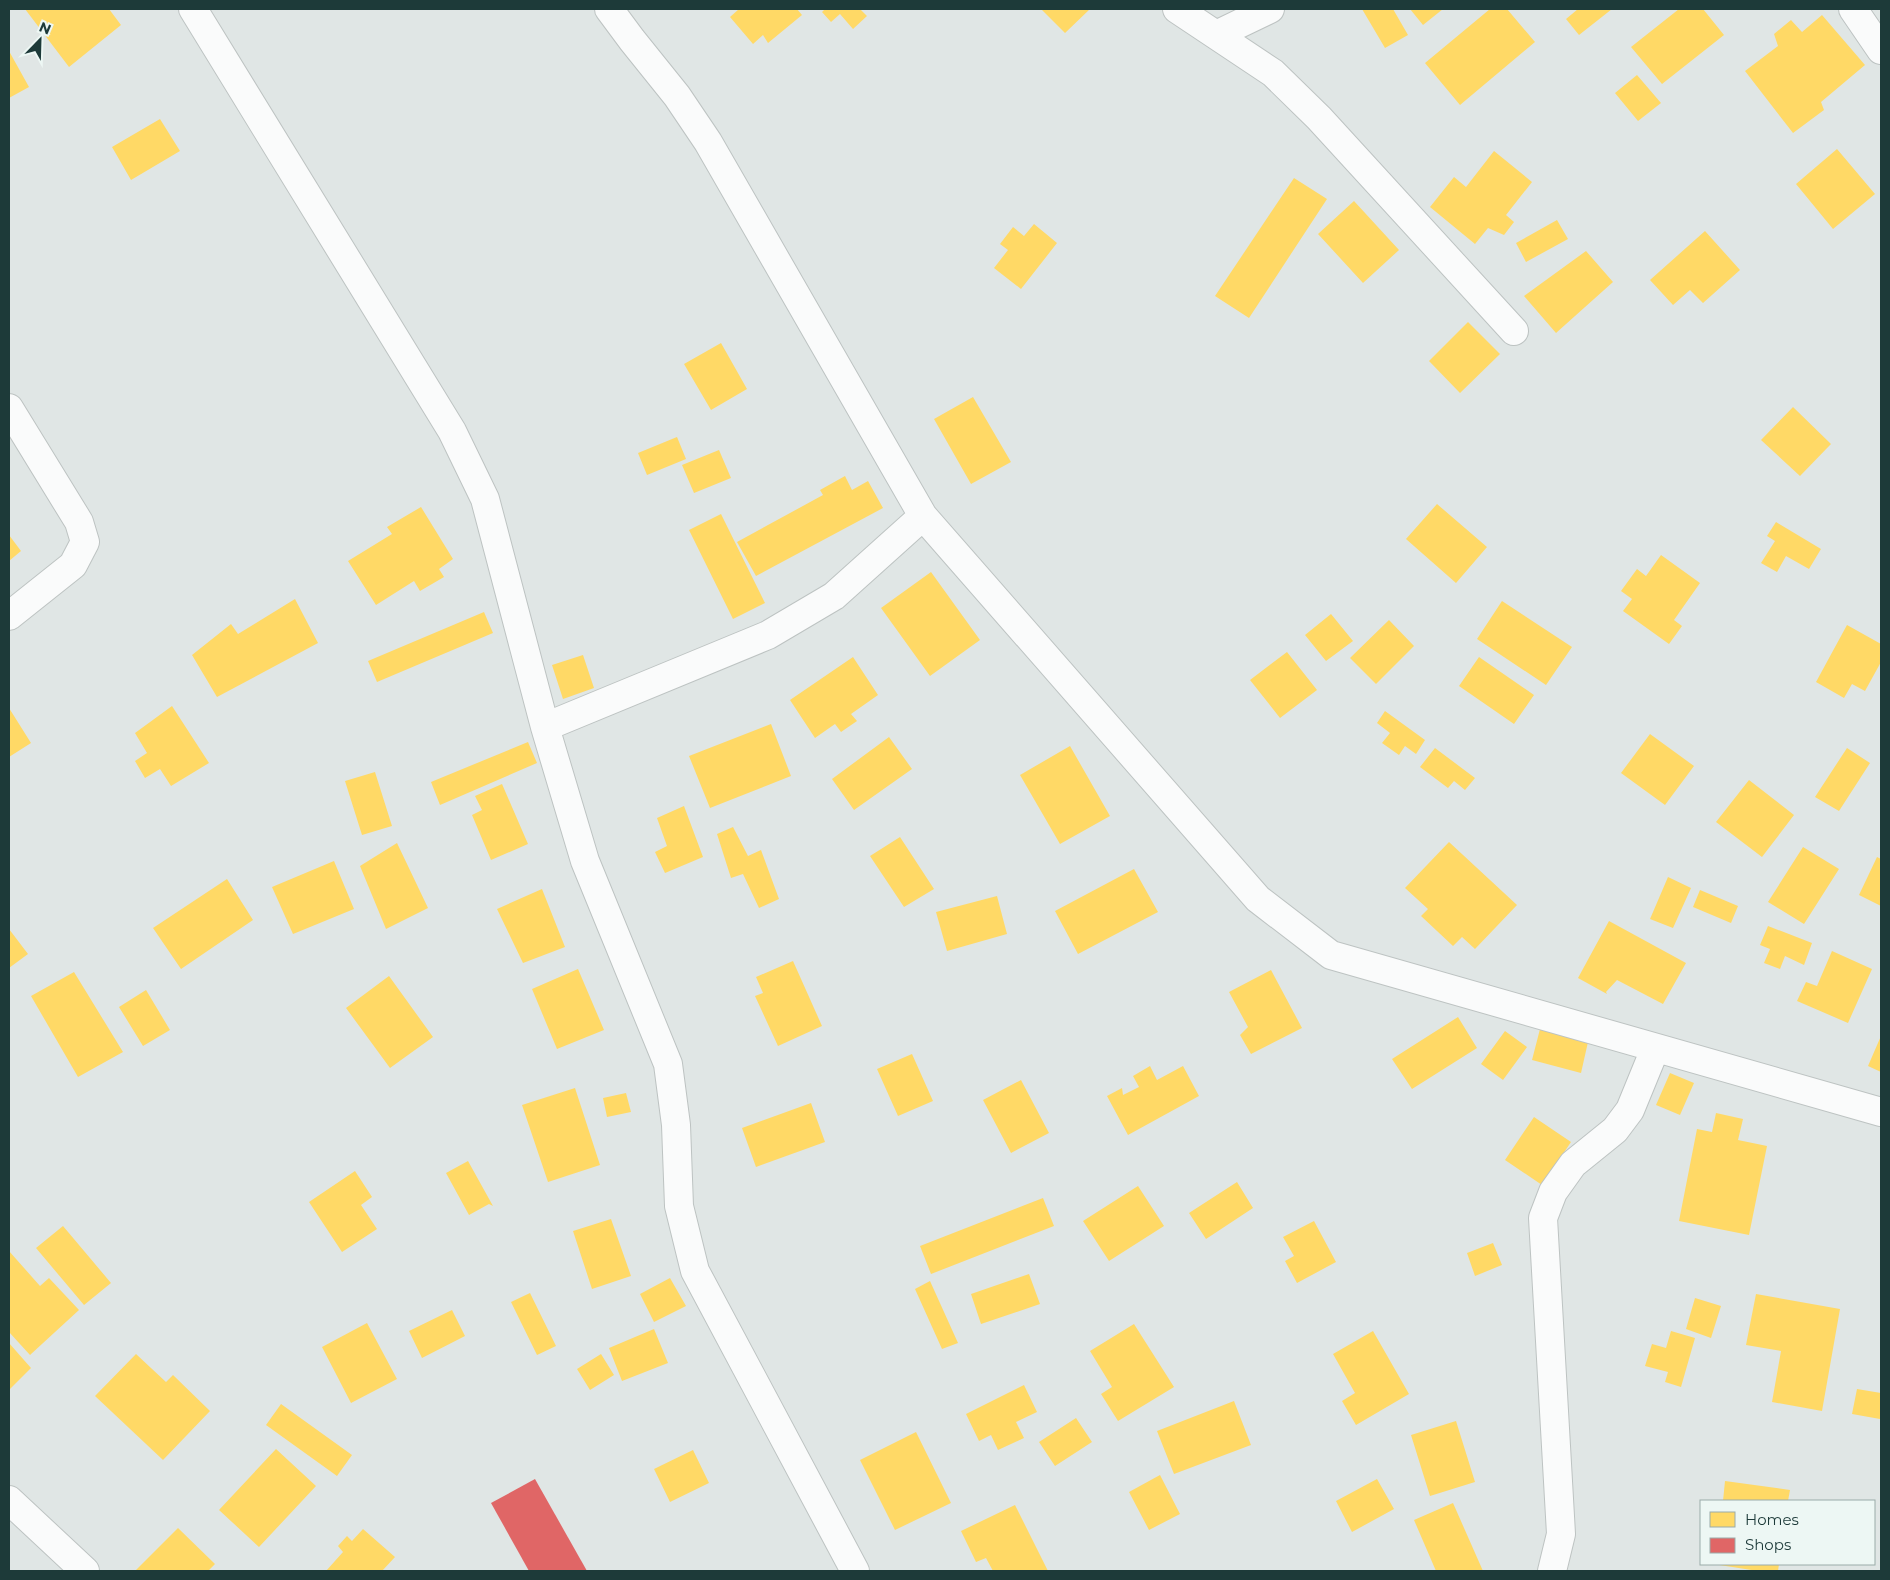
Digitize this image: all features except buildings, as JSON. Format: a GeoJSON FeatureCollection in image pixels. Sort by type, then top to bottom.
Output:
{"type":"FeatureCollection","features":[{"type":"Feature","properties":{"kind":"street"},"geometry":{"type":"LineString","coordinates":[[193,9],[452,430],[485,499],[545,727],[584,862],[668,1064],[676,1124],[679,1206],[694,1271],[856,1571]]}},
{"type":"Feature","properties":{"kind":"street"},"geometry":{"type":"LineString","coordinates":[[608,9],[677,96],[708,142],[923,516],[1258,899],[1331,955],[1881,1112]]}},
{"type":"Feature","properties":{"kind":"street"},"geometry":{"type":"LineString","coordinates":[[1178,9],[1273,73],[1319,118],[1514,331]]}},
{"type":"Feature","properties":{"kind":"street"},"geometry":{"type":"LineString","coordinates":[[1216,35],[1270,9]]}},
{"type":"Feature","properties":{"kind":"street"},"geometry":{"type":"LineString","coordinates":[[1853,9],[1881,50]]}},
{"type":"Feature","properties":{"kind":"street"},"geometry":{"type":"LineString","coordinates":[[9,408],[79,522],[85,542],[73,565],[9,616]]}},
{"type":"Feature","properties":{"kind":"street"},"geometry":{"type":"LineString","coordinates":[[545,727],[768,635],[834,596],[923,516]]}},
{"type":"Feature","properties":{"kind":"street"},"geometry":{"type":"LineString","coordinates":[[1552,1571],[1561,1534],[1543,1218],[1553,1192],[1573,1164],[1615,1130],[1630,1110],[1655,1049]]}},
{"type":"Feature","properties":{"kind":"street"},"geometry":{"type":"LineString","coordinates":[[9,1500],[85,1571]]}}]}
